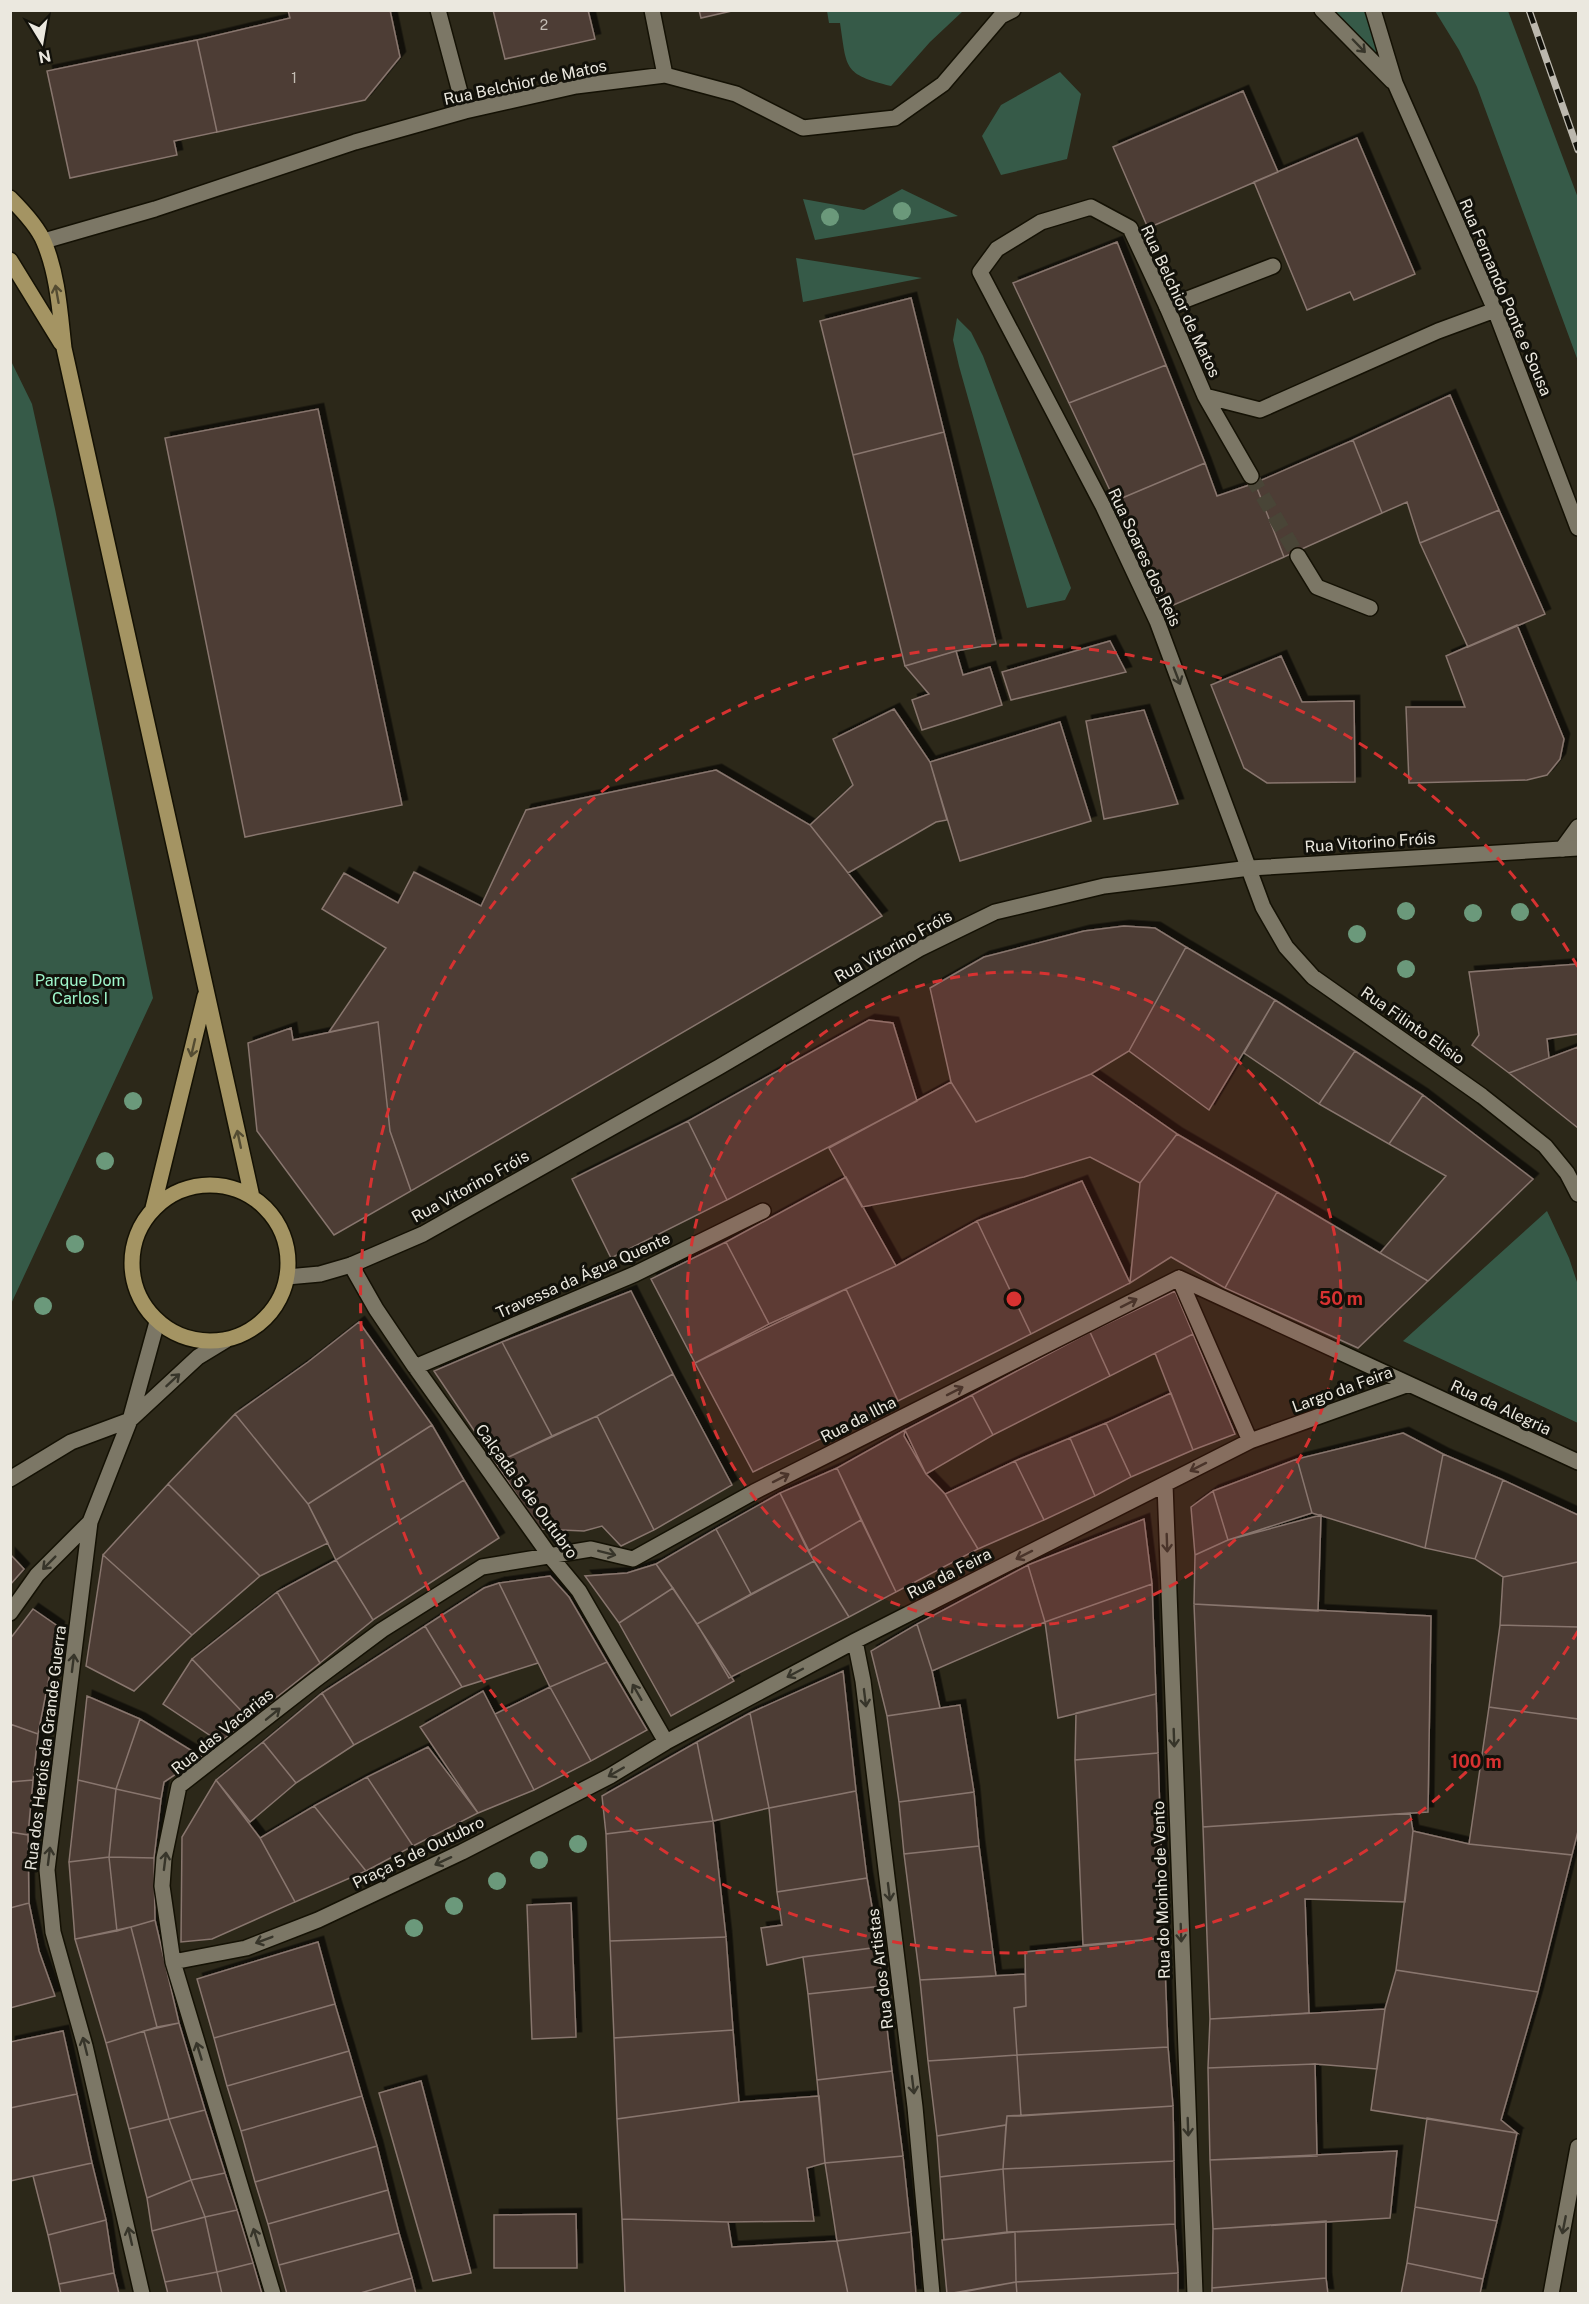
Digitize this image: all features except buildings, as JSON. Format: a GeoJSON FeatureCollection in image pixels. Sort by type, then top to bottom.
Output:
{"type":"FeatureCollection","features":[{"type":"Feature","properties":{"kind":"main road"},"geometry":{"type":"LineString","coordinates":[[10,198],[21,209],[44,241],[53,272],[64,348],[252,1197]]}},
{"type":"Feature","properties":{"kind":"main road"},"geometry":{"type":"LineString","coordinates":[[10,260],[64,348]]}},
{"type":"Feature","properties":{"kind":"main road"},"geometry":{"type":"LineString","coordinates":[[153,1208],[206,991]]}},
{"type":"Feature","properties":{"kind":"main road"},"geometry":{"type":"LineString","coordinates":[[201,1185],[227,1187],[252,1197],[269,1212],[286,1246],[287,1277],[276,1306],[266,1318],[240,1336],[226,1340],[201,1341],[178,1335],[157,1322],[143,1306],[134,1287],[131,1266],[133,1245],[141,1225],[153,1208],[175,1193],[201,1185]]}},
{"type":"Feature","properties":{"kind":"street"},"geometry":{"type":"LineString","coordinates":[[438,10],[465,111]]}},
{"type":"Feature","properties":{"kind":"street"},"geometry":{"type":"LineString","coordinates":[[652,10],[665,75]]}},
{"type":"Feature","properties":{"kind":"street","name":"Rua Belchior de Matos"},"geometry":{"type":"LineString","coordinates":[[44,241],[155,209],[355,142],[465,111],[576,86],[665,75],[736,94],[803,128],[895,118],[943,84],[1001,16],[1013,10]]}},
{"type":"Feature","properties":{"kind":"street"},"geometry":{"type":"LineString","coordinates":[[1322,10],[1395,83]]}},
{"type":"Feature","properties":{"kind":"street"},"geometry":{"type":"LineString","coordinates":[[1373,10],[1395,83]]}},
{"type":"Feature","properties":{"kind":"street","name":"Rua Fernando Ponte e Sousa"},"geometry":{"type":"LineString","coordinates":[[1395,83],[1495,310],[1578,528]]}},
{"type":"Feature","properties":{"kind":"street","name":"Rua Belchior de Matos"},"geometry":{"type":"LineString","coordinates":[[980,272],[997,249],[1041,222],[1091,207],[1130,228],[1167,307],[1204,396],[1260,410],[1438,331],[1495,310]]}},
{"type":"Feature","properties":{"kind":"street"},"geometry":{"type":"LineString","coordinates":[[1167,307],[1273,266]]}},
{"type":"Feature","properties":{"kind":"street","name":"Rua Soares dos Reis"},"geometry":{"type":"LineString","coordinates":[[980,272],[1103,506],[1156,621],[1250,868]]}},
{"type":"Feature","properties":{"kind":"street"},"geometry":{"type":"LineString","coordinates":[[1204,396],[1251,476]]}},
{"type":"Feature","properties":{"kind":"street"},"geometry":{"type":"LineString","coordinates":[[1298,556],[1317,587],[1370,608]]}},
{"type":"Feature","properties":{"kind":"street"},"geometry":{"type":"LineString","coordinates":[[1562,849],[1578,828]]}},
{"type":"Feature","properties":{"kind":"street","name":"Rua Vitorino Fróis"},"geometry":{"type":"LineString","coordinates":[[287,1277],[320,1274],[351,1265],[423,1234],[719,1067],[919,949],[995,912],[1104,886],[1250,868],[1578,848]]}},
{"type":"Feature","properties":{"kind":"street","name":"Rua Filinto Elísio"},"geometry":{"type":"LineString","coordinates":[[1250,868],[1263,908],[1274,928],[1286,947],[1313,977],[1482,1096],[1545,1146],[1567,1173],[1578,1194]]}},
{"type":"Feature","properties":{"kind":"street","name":"Travessa da Água Quente"},"geometry":{"type":"LineString","coordinates":[[416,1367],[635,1274],[763,1211]]}},
{"type":"Feature","properties":{"kind":"street","name":"Calçada 5 de Outubro"},"geometry":{"type":"LineString","coordinates":[[351,1265],[375,1309],[550,1557],[579,1592],[666,1742]]}},
{"type":"Feature","properties":{"kind":"street"},"geometry":{"type":"LineString","coordinates":[[1179,1278],[1251,1441]]}},
{"type":"Feature","properties":{"kind":"street","name":"Largo da Feira"},"geometry":{"type":"LineString","coordinates":[[1179,1278],[1409,1384]]}},
{"type":"Feature","properties":{"kind":"street","name":"Rua da Ilha"},"geometry":{"type":"LineString","coordinates":[[550,1557],[591,1548],[633,1559],[754,1492],[1179,1278]]}},
{"type":"Feature","properties":{"kind":"street","name":"Rua dos Heróis da Grande Guerra"},"geometry":{"type":"LineString","coordinates":[[142,2294],[85,2046],[52,1932],[47,1870],[90,1522],[130,1420],[157,1322]]}},
{"type":"Feature","properties":{"kind":"street"},"geometry":{"type":"LineString","coordinates":[[10,1479],[71,1442],[130,1420],[198,1357],[226,1340]]}},
{"type":"Feature","properties":{"kind":"street","name":"Largo da Feira"},"geometry":{"type":"LineString","coordinates":[[1251,1441],[1409,1384]]}},
{"type":"Feature","properties":{"kind":"street","name":"Rua da Alegria"},"geometry":{"type":"LineString","coordinates":[[1409,1384],[1578,1462]]}},
{"type":"Feature","properties":{"kind":"street","name":"Rua da Feira"},"geometry":{"type":"LineString","coordinates":[[666,1742],[855,1641],[1251,1441]]}},
{"type":"Feature","properties":{"kind":"street","name":"Rua do Moinho de Vento"},"geometry":{"type":"LineString","coordinates":[[1165,1484],[1195,2294]]}},
{"type":"Feature","properties":{"kind":"street"},"geometry":{"type":"LineString","coordinates":[[10,1613],[36,1575],[90,1522]]}},
{"type":"Feature","properties":{"kind":"street","name":"Rua das Vacarias"},"geometry":{"type":"LineString","coordinates":[[273,2294],[172,1962],[162,1886],[164,1858],[178,1786],[382,1630],[482,1567],[550,1557]]}},
{"type":"Feature","properties":{"kind":"street","name":"Rua dos Artistas"},"geometry":{"type":"LineString","coordinates":[[855,1641],[863,1681],[915,2108],[932,2294]]}},
{"type":"Feature","properties":{"kind":"street","name":"Praça 5 de Outubro"},"geometry":{"type":"LineString","coordinates":[[172,1962],[246,1948],[318,1920],[462,1852],[610,1776],[666,1742]]}},
{"type":"Feature","properties":{"kind":"street"},"geometry":{"type":"LineString","coordinates":[[1551,2294],[1578,2147]]}},
{"type":"Feature","properties":{"kind":"green space"},"geometry":{"type":"Polygon","coordinates":[[[827,10],[963,11],[930,42],[891,86],[864,78],[850,67],[844,51],[840,23],[829,23],[827,10]]]}},
{"type":"Feature","properties":{"kind":"green space"},"geometry":{"type":"Polygon","coordinates":[[[1330,11],[1367,11],[1379,57],[1330,11]]]}},
{"type":"Feature","properties":{"kind":"green space"},"geometry":{"type":"Polygon","coordinates":[[[1435,11],[1508,11],[1578,198],[1578,361],[1477,87],[1459,50],[1435,11]]]}},
{"type":"Feature","properties":{"kind":"green space"},"geometry":{"type":"Polygon","coordinates":[[[1060,72],[1081,94],[1067,159],[1001,175],[982,136],[1001,105],[1060,72]]]}},
{"type":"Feature","properties":{"kind":"green space"},"geometry":{"type":"Polygon","coordinates":[[[902,189],[958,216],[815,240],[803,199],[864,210],[902,189]]]}},
{"type":"Feature","properties":{"kind":"green space"},"geometry":{"type":"Polygon","coordinates":[[[796,258],[922,278],[803,302],[796,258]]]}},
{"type":"Feature","properties":{"kind":"green space"},"geometry":{"type":"Polygon","coordinates":[[[957,318],[971,332],[983,356],[1071,588],[1065,600],[1027,608],[959,366],[953,340],[957,318]]]}},
{"type":"Feature","properties":{"kind":"green space","name":"Parque Dom Carlos I"},"geometry":{"type":"Polygon","coordinates":[[[11,361],[32,404],[153,998],[11,1304],[11,361]]]}},
{"type":"Feature","properties":{"kind":"green space"},"geometry":{"type":"Polygon","coordinates":[[[1547,1211],[1569,1258],[1578,1285],[1578,1423],[1403,1341],[1547,1211]]]}},
{"type":"Feature","properties":{"kind":"tunnel"},"geometry":{"type":"LineString","coordinates":[[1251,476],[1298,556]]}},
{"type":"Feature","properties":{"kind":"railway"},"geometry":{"type":"LineString","coordinates":[[1529,10],[1578,150]]}}]}
